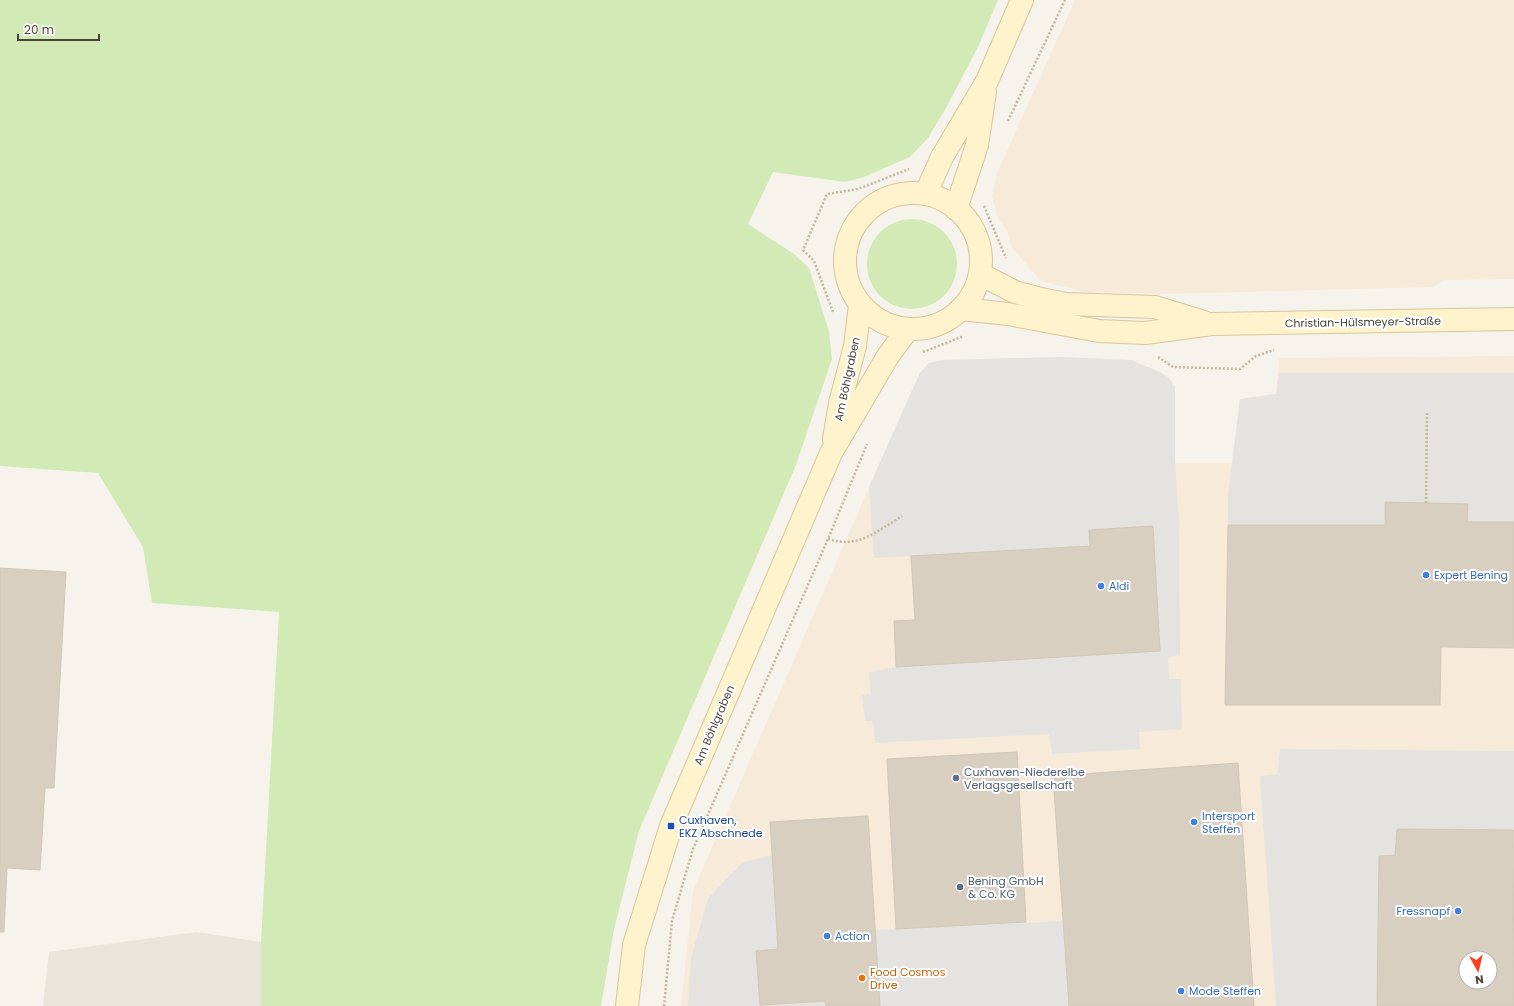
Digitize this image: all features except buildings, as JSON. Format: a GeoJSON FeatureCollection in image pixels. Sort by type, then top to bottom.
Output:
{"type":"FeatureCollection","features":[{"type":"Feature","properties":{"kind":"street"},"geometry":{"type":"LineString","coordinates":[[926,193],[942,157],[987,81],[1022,0]]}},
{"type":"Feature","properties":{"kind":"street"},"geometry":{"type":"LineString","coordinates":[[956,209],[977,145],[987,81]]}},
{"type":"Feature","properties":{"kind":"street"},"geometry":{"type":"LineString","coordinates":[[926,193],[956,209],[972,228],[980,248],[980,274],[975,294],[961,309],[939,324],[908,329],[881,322],[860,305],[848,284],[844,257],[852,231],[866,212],[888,198],[926,193]]}},
{"type":"Feature","properties":{"kind":"street","name":"Christian-Hülsmeyer-Straße"},"geometry":{"type":"LineString","coordinates":[[980,274],[1015,292],[1041,299],[1066,304],[1155,307],[1212,324]]}},
{"type":"Feature","properties":{"kind":"street","name":"Am Böhlgraben"},"geometry":{"type":"LineString","coordinates":[[831,453],[840,403],[855,346],[860,305]]}},
{"type":"Feature","properties":{"kind":"street","name":"Christian-Hülsmeyer-Straße"},"geometry":{"type":"LineString","coordinates":[[961,309],[1008,314],[1099,331],[1144,333],[1212,324],[1514,319]]}},
{"type":"Feature","properties":{"kind":"street","name":"Am Böhlgraben"},"geometry":{"type":"LineString","coordinates":[[627,1006],[634,946],[671,826],[831,453],[888,356],[908,329]]}},
{"type":"Feature","properties":{"kind":"path"},"geometry":{"type":"LineString","coordinates":[[1007,122],[1064,0]]}},
{"type":"Feature","properties":{"kind":"path"},"geometry":{"type":"LineString","coordinates":[[836,318],[814,261],[803,250],[827,194],[858,189],[912,168]]}},
{"type":"Feature","properties":{"kind":"path"},"geometry":{"type":"LineString","coordinates":[[983,202],[995,234],[1008,262]]}},
{"type":"Feature","properties":{"kind":"path"},"geometry":{"type":"LineString","coordinates":[[918,354],[970,334]]}},
{"type":"Feature","properties":{"kind":"path"},"geometry":{"type":"LineString","coordinates":[[1173,367],[1240,369],[1256,356],[1269,351]]}},
{"type":"Feature","properties":{"kind":"path"},"geometry":{"type":"LineString","coordinates":[[1426,503],[1427,412]]}},
{"type":"Feature","properties":{"kind":"path"},"geometry":{"type":"LineString","coordinates":[[664,1006],[672,921],[692,849],[828,539],[868,443]]}},
{"type":"Feature","properties":{"kind":"path"},"geometry":{"type":"LineString","coordinates":[[828,539],[840,543],[866,539],[902,516]]}},
{"type":"Feature","properties":{"kind":"shaded area"},"geometry":{"type":"Polygon","coordinates":[[[1075,0],[1514,0],[1514,279],[1445,280],[1433,287],[1166,294],[1085,292],[1041,281],[1012,248],[1007,231],[998,218],[992,196],[997,173],[1075,0]]]}},
{"type":"Feature","properties":{"kind":"shaded area"},"geometry":{"type":"Polygon","coordinates":[[[1514,356],[1514,1006],[681,1006],[693,891],[906,403],[920,373],[929,363],[942,360],[1061,357],[1131,360],[1160,372],[1169,378],[1175,387],[1175,463],[1232,463],[1240,399],[1276,394],[1279,358],[1514,356]]]}},
{"type":"Feature","properties":{"kind":"shaded area"},"geometry":{"type":"Polygon","coordinates":[[[1061,357],[1131,360],[1160,372],[1169,378],[1175,387],[1175,463],[1179,524],[1180,655],[1168,657],[1169,679],[1181,679],[1182,729],[1139,732],[1140,749],[1052,754],[1049,734],[875,743],[873,721],[865,721],[862,695],[871,694],[869,672],[896,667],[1160,651],[1153,526],[1090,546],[874,558],[869,487],[920,373],[929,363],[942,360],[1061,357]]]}},
{"type":"Feature","properties":{"kind":"shaded area"},"geometry":{"type":"Polygon","coordinates":[[[1279,373],[1514,373],[1514,522],[1467,522],[1467,504],[1385,502],[1385,525],[1228,525],[1228,495],[1240,399],[1276,394],[1279,373]]]}},
{"type":"Feature","properties":{"kind":"shaded area"},"geometry":{"type":"Polygon","coordinates":[[[1280,749],[1514,751],[1514,857],[1513,830],[1397,829],[1395,855],[1379,857],[1377,1006],[1276,1006],[1260,776],[1278,774],[1280,749]]]}},
{"type":"Feature","properties":{"kind":"shaded area"},"geometry":{"type":"Polygon","coordinates":[[[772,855],[778,949],[756,951],[760,1005],[825,1001],[826,1006],[688,1006],[691,958],[708,898],[742,863],[772,855]]]}},
{"type":"Feature","properties":{"kind":"shaded area"},"geometry":{"type":"Polygon","coordinates":[[[1063,921],[1069,1006],[880,1006],[875,930],[1063,921]]]}},
{"type":"Feature","properties":{"kind":"shaded area"},"geometry":{"type":"Polygon","coordinates":[[[196,932],[261,942],[261,1006],[43,1006],[49,952],[196,932]]]}},
{"type":"Feature","properties":{"kind":"green space"},"geometry":{"type":"Polygon","coordinates":[[[0,0],[998,0],[978,47],[946,108],[928,138],[910,157],[864,177],[845,182],[773,172],[748,224],[794,254],[809,268],[829,331],[832,359],[796,465],[639,831],[614,929],[601,1006],[261,1006],[261,942],[279,612],[152,603],[143,547],[98,473],[0,466],[0,0]]]}},
{"type":"Feature","properties":{"kind":"green space"},"geometry":{"type":"Polygon","coordinates":[[[912,219],[929,222],[944,232],[954,247],[957,264],[954,281],[944,296],[929,306],[912,309],[895,306],[880,296],[870,281],[867,264],[870,247],[880,232],[895,222],[912,219]]]}},
{"type":"Feature","properties":{"kind":"place","name":"Expert Bening"},"geometry":{"type":"Point","coordinates":[1426,575]}},
{"type":"Feature","properties":{"kind":"place","name":"Aldi"},"geometry":{"type":"Point","coordinates":[1101,586]}},
{"type":"Feature","properties":{"kind":"place","name":"Cuxhaven-Niederelbe Verlagsgesellschaft"},"geometry":{"type":"Point","coordinates":[956,778]}},
{"type":"Feature","properties":{"kind":"place","name":"Intersport Steffen"},"geometry":{"type":"Point","coordinates":[1194,822]}},
{"type":"Feature","properties":{"kind":"place","name":"Cuxhaven, EKZ Abschnede"},"geometry":{"type":"Point","coordinates":[671,826]}},
{"type":"Feature","properties":{"kind":"place","name":"Bening GmbH & Co. KG"},"geometry":{"type":"Point","coordinates":[960,887]}},
{"type":"Feature","properties":{"kind":"place","name":"Fressnapf"},"geometry":{"type":"Point","coordinates":[1458,911]}},
{"type":"Feature","properties":{"kind":"place","name":"Action"},"geometry":{"type":"Point","coordinates":[827,936]}},
{"type":"Feature","properties":{"kind":"place","name":"Food Cosmos Drive"},"geometry":{"type":"Point","coordinates":[862,978]}},
{"type":"Feature","properties":{"kind":"place","name":"Mode Steffen"},"geometry":{"type":"Point","coordinates":[1181,991]}}]}
